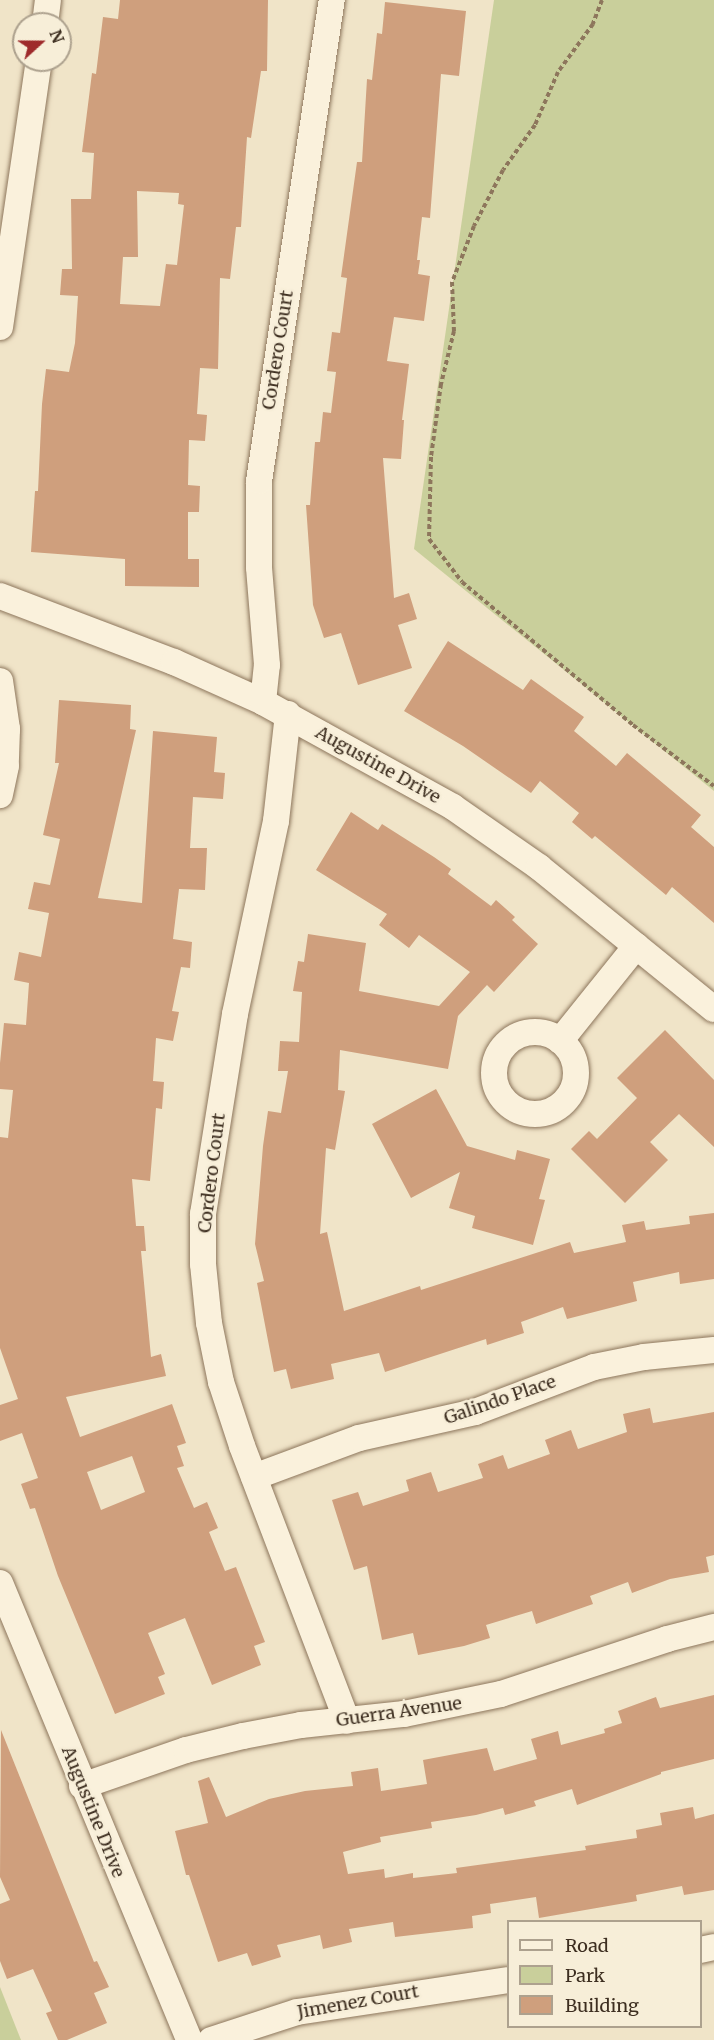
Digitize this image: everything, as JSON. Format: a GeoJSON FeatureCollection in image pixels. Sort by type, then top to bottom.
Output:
{"type":"FeatureCollection","features":[{"type":"Feature","properties":{"kind":"street","name":"Cordero Court"},"geometry":{"type":"LineString","coordinates":[[263,702],[267,664],[259,567],[259,481],[332,0]]}},
{"type":"Feature","properties":{"kind":"street"},"geometry":{"type":"LineString","coordinates":[[0,327],[37,72]]}},
{"type":"Feature","properties":{"kind":"street","name":"Augustine Drive"},"geometry":{"type":"LineString","coordinates":[[0,596],[174,662],[263,702],[453,807],[539,867],[714,1009]]}},
{"type":"Feature","properties":{"kind":"street"},"geometry":{"type":"LineString","coordinates":[[0,681],[7,729],[6,766],[0,795]]}},
{"type":"Feature","properties":{"kind":"street","name":"Cordero Court"},"geometry":{"type":"LineString","coordinates":[[288,714],[276,821],[235,1014],[203,1214],[203,1264],[209,1323],[221,1382],[254,1477],[347,1721]]}},
{"type":"Feature","properties":{"kind":"street"},"geometry":{"type":"LineString","coordinates":[[561,1041],[636,946]]}},
{"type":"Feature","properties":{"kind":"street","name":"Galindo Place"},"geometry":{"type":"LineString","coordinates":[[254,1477],[359,1438],[475,1412],[594,1367],[644,1356],[714,1350]]}},
{"type":"Feature","properties":{"kind":"street","name":"Augustine Drive"},"geometry":{"type":"LineString","coordinates":[[0,1583],[82,1786],[189,2040]]}},
{"type":"Feature","properties":{"kind":"street","name":"Guerra Avenue"},"geometry":{"type":"LineString","coordinates":[[82,1786],[186,1750],[301,1725],[447,1707],[501,1694],[667,1639],[714,1628]]}},
{"type":"Feature","properties":{"kind":"street","name":"Jimenez Court"},"geometry":{"type":"LineString","coordinates":[[211,2040],[297,2012],[507,1980]]}},
{"type":"Feature","properties":{"kind":"path"},"geometry":{"type":"LineString","coordinates":[[602,0],[593,24],[558,72],[535,125],[503,170],[474,226],[452,282],[454,331],[441,384],[431,457],[429,539],[462,582],[633,725],[714,786]]}},
{"type":"Feature","properties":{"kind":"green space"},"geometry":{"type":"Polygon","coordinates":[[[494,0],[714,0],[714,791],[414,549],[494,0]]]}},
{"type":"Feature","properties":{"kind":"green space"},"geometry":{"type":"Polygon","coordinates":[[[0,1987],[21,2040],[0,2040],[0,1987]]]}},
{"type":"Feature","properties":{"kind":"building"},"geometry":{"type":"Polygon","coordinates":[[[120,0],[268,0],[267,71],[261,71],[251,138],[247,137],[241,227],[236,227],[230,279],[220,278],[218,369],[200,368],[197,414],[207,415],[205,441],[189,440],[188,485],[200,486],[199,512],[188,512],[188,559],[199,559],[199,587],[125,586],[125,559],[31,552],[35,491],[38,491],[46,369],[69,372],[75,343],[78,296],[60,295],[62,269],[72,269],[71,199],[91,199],[94,153],[82,152],[92,73],[96,74],[103,17],[118,19],[120,0]],[[137,191],[138,257],[123,257],[120,304],[160,306],[166,264],[177,265],[184,205],[178,204],[179,193],[137,191]]]}},
{"type":"Feature","properties":{"kind":"building"},"geometry":{"type":"Polygon","coordinates":[[[385,2],[466,11],[459,76],[441,74],[430,218],[422,217],[417,260],[420,260],[418,274],[430,276],[424,321],[394,317],[387,361],[409,364],[402,420],[404,420],[401,459],[383,458],[394,598],[409,593],[417,619],[398,625],[412,668],[358,685],[341,633],[324,638],[313,605],[306,505],[310,505],[315,442],[320,442],[323,412],[331,413],[336,372],[327,371],[332,332],[340,333],[347,278],[341,277],[357,162],[362,162],[367,79],[372,80],[377,33],[382,34],[385,2]]]}},
{"type":"Feature","properties":{"kind":"building"},"geometry":{"type":"Polygon","coordinates":[[[448,641],[523,690],[531,679],[584,717],[574,731],[616,766],[627,753],[701,815],[691,827],[714,847],[714,923],[672,887],[666,895],[595,836],[592,839],[572,822],[579,813],[540,781],[531,793],[463,746],[404,711],[448,641]]]}},
{"type":"Feature","properties":{"kind":"building"},"geometry":{"type":"Polygon","coordinates":[[[59,700],[131,705],[130,729],[136,730],[98,898],[142,903],[153,731],[217,737],[214,772],[225,773],[223,799],[193,797],[190,848],[207,848],[205,890],[179,889],[173,939],[192,942],[190,968],[181,967],[172,1011],[179,1012],[173,1041],[156,1038],[153,1081],[164,1082],[162,1109],[156,1108],[150,1181],[132,1179],[136,1226],[144,1226],[146,1251],[141,1251],[151,1357],[161,1354],[166,1376],[66,1397],[80,1437],[172,1404],[186,1443],[177,1446],[184,1466],[177,1468],[194,1508],[207,1502],[218,1528],[209,1532],[225,1571],[236,1567],[265,1642],[254,1646],[261,1665],[212,1685],[185,1618],[148,1633],[165,1674],[158,1677],[165,1694],[115,1714],[58,1576],[35,1508],[30,1509],[21,1484],[38,1478],[22,1433],[0,1441],[0,1405],[18,1399],[0,1348],[0,1137],[8,1138],[13,1090],[0,1089],[0,1063],[4,1023],[26,1025],[29,983],[14,980],[19,952],[41,957],[49,913],[28,909],[34,882],[50,885],[60,839],[43,835],[59,763],[55,763],[59,700]],[[132,1456],[87,1472],[101,1510],[145,1492],[132,1456]]]}},
{"type":"Feature","properties":{"kind":"building"},"geometry":{"type":"Polygon","coordinates":[[[351,812],[378,830],[382,824],[434,857],[451,869],[448,874],[491,906],[496,900],[515,917],[512,920],[538,944],[494,992],[487,985],[458,1016],[448,1069],[340,1050],[338,1090],[345,1091],[335,1150],[326,1148],[320,1234],[327,1232],[344,1311],[420,1286],[421,1290],[570,1242],[574,1253],[626,1242],[622,1225],[644,1221],[646,1230],[690,1224],[689,1216],[714,1213],[714,1279],[680,1284],[679,1272],[633,1282],[637,1301],[567,1319],[563,1307],[521,1322],[524,1333],[487,1345],[486,1339],[385,1372],[379,1353],[331,1364],[334,1379],[291,1389],[286,1369],[274,1372],[257,1283],[264,1281],[255,1244],[268,1111],[281,1113],[288,1071],[278,1071],[280,1041],[299,1042],[302,992],[293,991],[298,961],[304,962],[308,934],[366,943],[359,991],[439,1006],[470,972],[419,935],[409,948],[379,925],[387,914],[316,870],[351,812]]]}},
{"type":"Feature","properties":{"kind":"building"},"geometry":{"type":"Polygon","coordinates":[[[665,1030],[714,1080],[714,1147],[679,1114],[650,1142],[668,1160],[625,1203],[571,1149],[589,1131],[597,1139],[637,1098],[617,1078],[665,1030]]]}},
{"type":"Feature","properties":{"kind":"building"},"geometry":{"type":"Polygon","coordinates":[[[436,1089],[467,1146],[515,1160],[517,1150],[550,1159],[539,1199],[545,1200],[533,1245],[472,1228],[475,1216],[449,1208],[460,1172],[411,1198],[372,1124],[436,1089]]]}},
{"type":"Feature","properties":{"kind":"building"},"geometry":{"type":"Polygon","coordinates":[[[650,1408],[653,1423],[714,1412],[714,1555],[706,1557],[709,1572],[670,1579],[632,1593],[628,1582],[590,1596],[593,1604],[536,1624],[532,1611],[486,1625],[490,1638],[464,1646],[418,1655],[413,1633],[382,1640],[367,1566],[354,1570],[332,1500],[358,1492],[363,1506],[409,1491],[406,1480],[431,1472],[438,1492],[483,1478],[478,1464],[503,1455],[508,1469],[550,1454],[545,1440],[571,1430],[578,1449],[627,1432],[623,1414],[650,1408]]]}},
{"type":"Feature","properties":{"kind":"building"},"geometry":{"type":"Polygon","coordinates":[[[714,1695],[714,1759],[661,1772],[661,1774],[577,1805],[572,1789],[534,1801],[536,1806],[505,1815],[503,1808],[431,1822],[432,1828],[380,1837],[381,1842],[343,1852],[348,1874],[384,1869],[385,1878],[413,1873],[413,1878],[457,1873],[456,1868],[586,1850],[585,1846],[637,1838],[636,1830],[662,1825],[660,1813],[693,1807],[695,1819],[714,1814],[714,1890],[684,1895],[682,1886],[636,1895],[637,1901],[539,1918],[536,1897],[490,1904],[491,1913],[472,1916],[473,1928],[395,1937],[393,1922],[349,1929],[352,1942],[323,1949],[320,1935],[277,1945],[281,1957],[252,1966],[247,1953],[218,1962],[189,1875],[186,1875],[175,1831],[208,1823],[198,1781],[209,1777],[226,1817],[269,1799],[305,1791],[353,1786],[351,1772],[378,1768],[381,1791],[427,1784],[423,1760],[487,1748],[494,1771],[537,1759],[531,1739],[558,1731],[561,1745],[605,1733],[604,1729],[622,1723],[618,1711],[656,1697],[660,1708],[714,1695]]]}},
{"type":"Feature","properties":{"kind":"building"},"geometry":{"type":"Polygon","coordinates":[[[1,1730],[94,1962],[97,1961],[109,1987],[94,1993],[107,2023],[67,2040],[58,2040],[46,2013],[52,2011],[33,1969],[7,1979],[0,1961],[0,1904],[10,1900],[0,1877],[1,1730]]]}}]}
